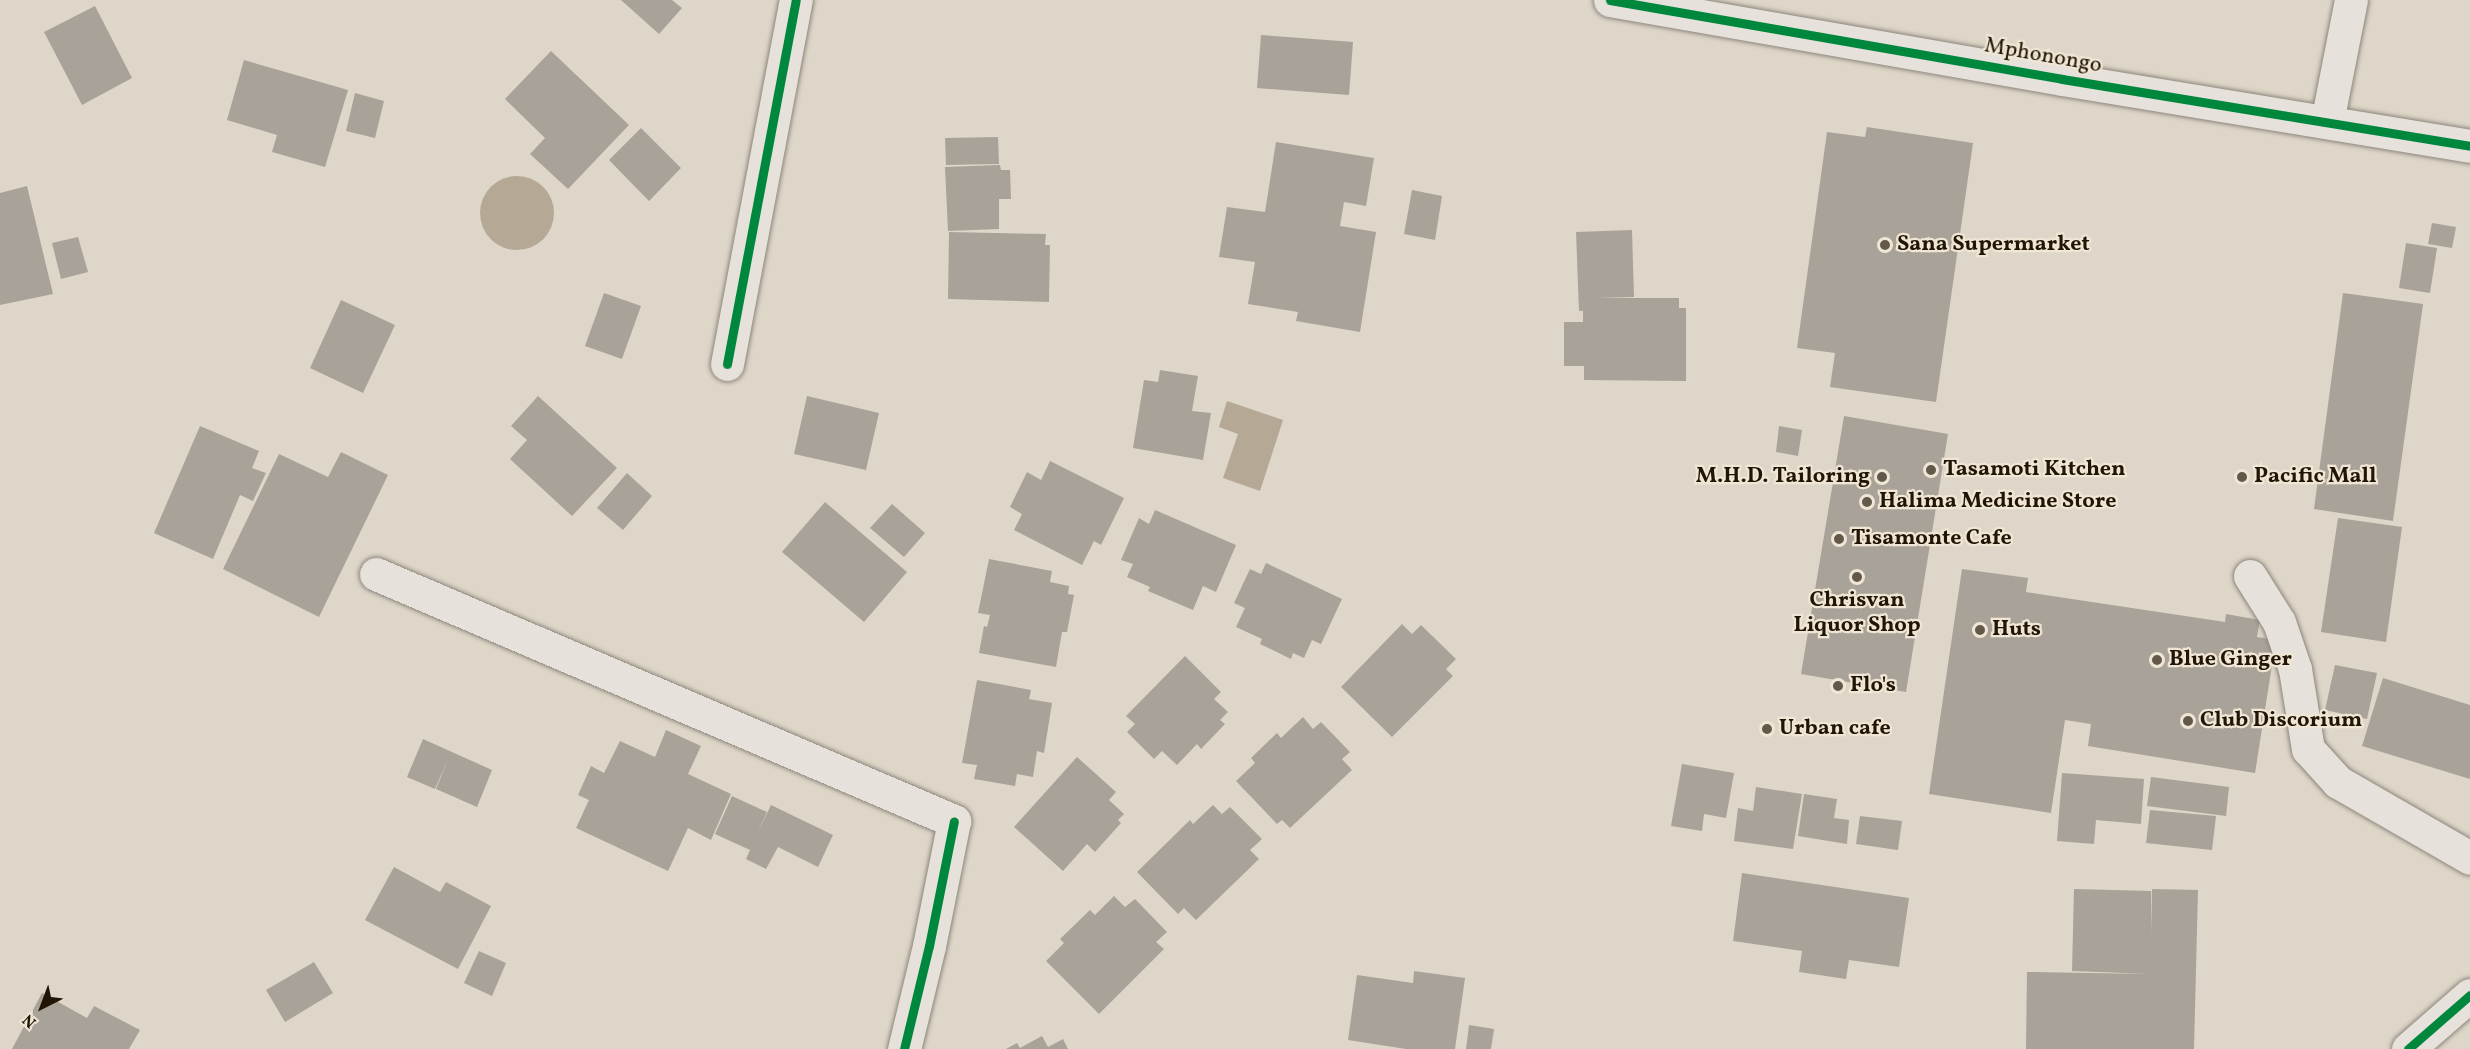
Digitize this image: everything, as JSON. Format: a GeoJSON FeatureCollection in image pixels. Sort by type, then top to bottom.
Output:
{"type":"FeatureCollection","features":[{"type":"Feature","properties":{"kind":"street"},"geometry":{"type":"LineString","coordinates":[[728,364],[796,0]]}},
{"type":"Feature","properties":{"kind":"street","name":"Mphonongo"},"geometry":{"type":"LineString","coordinates":[[1610,0],[2051,77],[2470,146]]}},
{"type":"Feature","properties":{"kind":"street"},"geometry":{"type":"LineString","coordinates":[[2327,122],[2351,0]]}},
{"type":"Feature","properties":{"kind":"street"},"geometry":{"type":"LineString","coordinates":[[376,574],[954,820],[929,946],[904,1049]]}},
{"type":"Feature","properties":{"kind":"street"},"geometry":{"type":"LineString","coordinates":[[2250,576],[2279,622],[2295,669],[2308,749],[2338,782],[2470,858]]}},
{"type":"Feature","properties":{"kind":"street"},"geometry":{"type":"LineString","coordinates":[[2408,1049],[2470,995]]}},
{"type":"Feature","properties":{"kind":"shaded area"},"geometry":{"type":"Polygon","coordinates":[[[517,176],[538,182],[548,192],[554,213],[548,234],[538,244],[517,250],[496,244],[486,234],[480,213],[486,192],[496,182],[517,176]]]}},
{"type":"Feature","properties":{"kind":"shaded area"},"geometry":{"type":"Polygon","coordinates":[[[1227,401],[1283,420],[1260,491],[1223,478],[1238,434],[1219,427],[1227,401]]]}},
{"type":"Feature","properties":{"kind":"building"},"geometry":{"type":"Polygon","coordinates":[[[621,0],[672,0],[682,8],[659,34],[621,0]]]}},
{"type":"Feature","properties":{"kind":"building"},"geometry":{"type":"Polygon","coordinates":[[[95,6],[132,78],[82,105],[44,32],[95,6]]]}},
{"type":"Feature","properties":{"kind":"building"},"geometry":{"type":"Polygon","coordinates":[[[1261,35],[1353,42],[1349,95],[1257,88],[1261,35]]]}},
{"type":"Feature","properties":{"kind":"building"},"geometry":{"type":"Polygon","coordinates":[[[551,51],[629,125],[568,189],[530,154],[545,138],[505,99],[551,51]]]}},
{"type":"Feature","properties":{"kind":"building"},"geometry":{"type":"Polygon","coordinates":[[[244,60],[348,90],[325,167],[272,152],[277,135],[227,120],[244,60]]]}},
{"type":"Feature","properties":{"kind":"building"},"geometry":{"type":"Polygon","coordinates":[[[355,93],[384,101],[375,138],[346,131],[355,93]]]}},
{"type":"Feature","properties":{"kind":"building","name":"Sana Supermarket"},"geometry":{"type":"Polygon","coordinates":[[[1867,127],[1973,143],[1936,402],[1830,387],[1835,353],[1797,348],[1827,132],[1865,137],[1867,127]]]}},
{"type":"Feature","properties":{"kind":"building"},"geometry":{"type":"Polygon","coordinates":[[[641,128],[681,168],[649,201],[609,160],[641,128]]]}},
{"type":"Feature","properties":{"kind":"building"},"geometry":{"type":"Polygon","coordinates":[[[998,137],[999,164],[946,165],[945,138],[998,137]]]}},
{"type":"Feature","properties":{"kind":"building"},"geometry":{"type":"Polygon","coordinates":[[[1276,142],[1374,158],[1366,206],[1344,202],[1340,226],[1376,232],[1360,332],[1296,321],[1298,312],[1248,304],[1255,262],[1219,257],[1227,207],[1265,212],[1276,142]]]}},
{"type":"Feature","properties":{"kind":"building"},"geometry":{"type":"Polygon","coordinates":[[[1000,165],[1001,170],[1010,170],[1011,199],[999,199],[999,229],[948,231],[945,167],[1000,165]]]}},
{"type":"Feature","properties":{"kind":"building"},"geometry":{"type":"Polygon","coordinates":[[[27,186],[53,294],[0,305],[0,193],[27,186]]]}},
{"type":"Feature","properties":{"kind":"building"},"geometry":{"type":"Polygon","coordinates":[[[1412,190],[1442,196],[1435,240],[1404,234],[1412,190]]]}},
{"type":"Feature","properties":{"kind":"building"},"geometry":{"type":"Polygon","coordinates":[[[2432,223],[2456,227],[2452,248],[2428,244],[2432,223]]]}},
{"type":"Feature","properties":{"kind":"building"},"geometry":{"type":"Polygon","coordinates":[[[1632,230],[1634,297],[1596,298],[1679,298],[1679,308],[1686,308],[1686,381],[1584,380],[1584,366],[1564,366],[1564,322],[1583,322],[1583,311],[1579,311],[1576,232],[1632,230]]]}},
{"type":"Feature","properties":{"kind":"building"},"geometry":{"type":"Polygon","coordinates":[[[949,232],[1046,234],[1045,245],[1050,245],[1049,302],[948,299],[949,232]]]}},
{"type":"Feature","properties":{"kind":"building"},"geometry":{"type":"Polygon","coordinates":[[[78,237],[88,272],[61,279],[52,243],[78,237]]]}},
{"type":"Feature","properties":{"kind":"building"},"geometry":{"type":"Polygon","coordinates":[[[2406,243],[2437,248],[2430,293],[2399,288],[2406,243]]]}},
{"type":"Feature","properties":{"kind":"building"},"geometry":{"type":"Polygon","coordinates":[[[604,293],[641,306],[622,359],[585,346],[604,293]]]}},
{"type":"Feature","properties":{"kind":"building"},"geometry":{"type":"Polygon","coordinates":[[[2343,293],[2423,304],[2393,521],[2314,509],[2343,293]]]}},
{"type":"Feature","properties":{"kind":"building"},"geometry":{"type":"Polygon","coordinates":[[[341,300],[395,325],[363,393],[310,368],[341,300]]]}},
{"type":"Feature","properties":{"kind":"building"},"geometry":{"type":"Polygon","coordinates":[[[1160,370],[1198,376],[1192,411],[1211,413],[1203,460],[1133,448],[1144,380],[1158,382],[1160,370]]]}},
{"type":"Feature","properties":{"kind":"building"},"geometry":{"type":"Polygon","coordinates":[[[538,396],[617,468],[572,516],[510,459],[527,440],[511,426],[538,396]]]}},
{"type":"Feature","properties":{"kind":"building"},"geometry":{"type":"Polygon","coordinates":[[[807,396],[879,413],[866,470],[794,454],[807,396]]]}},
{"type":"Feature","properties":{"kind":"building"},"geometry":{"type":"Polygon","coordinates":[[[1844,416],[1948,434],[1906,692],[1801,674],[1844,416]]]}},
{"type":"Feature","properties":{"kind":"building"},"geometry":{"type":"Polygon","coordinates":[[[200,426],[259,451],[252,468],[266,473],[253,501],[240,495],[213,559],[154,533],[200,426]]]}},
{"type":"Feature","properties":{"kind":"building"},"geometry":{"type":"Polygon","coordinates":[[[1779,426],[1802,430],[1798,456],[1776,452],[1779,426]]]}},
{"type":"Feature","properties":{"kind":"building"},"geometry":{"type":"Polygon","coordinates":[[[341,452],[388,475],[319,617],[223,569],[279,454],[328,477],[341,452]]]}},
{"type":"Feature","properties":{"kind":"building"},"geometry":{"type":"Polygon","coordinates":[[[1050,461],[1124,498],[1101,545],[1094,541],[1082,565],[1014,530],[1022,514],[1010,507],[1027,472],[1041,480],[1050,461]]]}},
{"type":"Feature","properties":{"kind":"building"},"geometry":{"type":"Polygon","coordinates":[[[627,473],[652,496],[623,530],[597,508],[627,473]]]}},
{"type":"Feature","properties":{"kind":"building"},"geometry":{"type":"Polygon","coordinates":[[[825,502],[907,572],[864,622],[782,552],[825,502]]]}},
{"type":"Feature","properties":{"kind":"building"},"geometry":{"type":"Polygon","coordinates":[[[892,504],[925,533],[904,557],[870,528],[892,504]]]}},
{"type":"Feature","properties":{"kind":"building"},"geometry":{"type":"Polygon","coordinates":[[[1155,510],[1236,545],[1216,592],[1203,586],[1193,610],[1148,591],[1150,587],[1127,577],[1133,564],[1121,560],[1139,518],[1149,524],[1155,510]]]}},
{"type":"Feature","properties":{"kind":"building"},"geometry":{"type":"Polygon","coordinates":[[[2338,518],[2402,527],[2386,642],[2321,632],[2338,518]]]}},
{"type":"Feature","properties":{"kind":"building"},"geometry":{"type":"Polygon","coordinates":[[[989,559],[1052,571],[1050,582],[1069,586],[1068,594],[1074,595],[1067,632],[1062,632],[1056,667],[979,653],[984,626],[987,627],[990,615],[978,613],[989,559]]]}},
{"type":"Feature","properties":{"kind":"building"},"geometry":{"type":"Polygon","coordinates":[[[1266,563],[1342,599],[1321,644],[1312,640],[1304,658],[1293,653],[1291,659],[1260,644],[1262,639],[1236,627],[1245,608],[1234,603],[1250,569],[1261,574],[1266,563]]]}},
{"type":"Feature","properties":{"kind":"building"},"geometry":{"type":"Polygon","coordinates":[[[1962,569],[2028,578],[2026,592],[2225,622],[2226,614],[2260,620],[2257,637],[2276,640],[2255,773],[2088,746],[2091,724],[2065,720],[2051,813],[1929,794],[1962,569]]]}},
{"type":"Feature","properties":{"kind":"building"},"geometry":{"type":"Polygon","coordinates":[[[1402,624],[1412,634],[1421,625],[1456,659],[1446,669],[1453,676],[1392,737],[1341,687],[1402,624]]]}},
{"type":"Feature","properties":{"kind":"building"},"geometry":{"type":"Polygon","coordinates":[[[1185,656],[1221,692],[1214,699],[1228,712],[1220,720],[1225,724],[1201,749],[1197,744],[1177,765],[1162,751],[1154,759],[1127,732],[1135,724],[1126,716],[1185,656]]]}},
{"type":"Feature","properties":{"kind":"building"},"geometry":{"type":"Polygon","coordinates":[[[2335,665],[2377,673],[2367,719],[2325,710],[2335,665]]]}},
{"type":"Feature","properties":{"kind":"building"},"geometry":{"type":"Polygon","coordinates":[[[2383,678],[2470,705],[2470,779],[2362,746],[2383,678]]]}},
{"type":"Feature","properties":{"kind":"building"},"geometry":{"type":"Polygon","coordinates":[[[977,680],[1031,690],[1029,699],[1052,703],[1044,753],[1037,751],[1033,777],[1017,774],[1015,786],[974,779],[977,765],[962,763],[977,680]]]}},
{"type":"Feature","properties":{"kind":"building"},"geometry":{"type":"Polygon","coordinates":[[[1303,717],[1313,729],[1321,722],[1350,752],[1342,759],[1352,770],[1290,828],[1282,820],[1277,824],[1236,781],[1255,763],[1251,758],[1277,733],[1281,738],[1303,717]]]}},
{"type":"Feature","properties":{"kind":"building"},"geometry":{"type":"Polygon","coordinates":[[[666,730],[701,746],[688,774],[731,794],[711,840],[688,828],[668,871],[576,828],[589,800],[578,795],[591,766],[604,773],[620,741],[655,757],[666,730]]]}},
{"type":"Feature","properties":{"kind":"building"},"geometry":{"type":"Polygon","coordinates":[[[423,739],[492,770],[477,807],[436,789],[448,759],[435,789],[407,777],[423,739]]]}},
{"type":"Feature","properties":{"kind":"building"},"geometry":{"type":"Polygon","coordinates":[[[1077,757],[1116,792],[1109,800],[1124,814],[1118,820],[1121,823],[1095,852],[1087,844],[1063,871],[1014,827],[1077,757]]]}},
{"type":"Feature","properties":{"kind":"building"},"geometry":{"type":"Polygon","coordinates":[[[1682,764],[1734,773],[1726,818],[1704,814],[1702,831],[1671,826],[1682,764]]]}},
{"type":"Feature","properties":{"kind":"building"},"geometry":{"type":"Polygon","coordinates":[[[2062,773],[2144,779],[2141,824],[2096,820],[2094,844],[2057,841],[2062,773]]]}},
{"type":"Feature","properties":{"kind":"building"},"geometry":{"type":"Polygon","coordinates":[[[2151,777],[2229,787],[2226,816],[2147,806],[2151,777]]]}},
{"type":"Feature","properties":{"kind":"building"},"geometry":{"type":"Polygon","coordinates":[[[1756,787],[1802,794],[1793,849],[1734,841],[1738,808],[1753,811],[1756,787]]]}},
{"type":"Feature","properties":{"kind":"building"},"geometry":{"type":"Polygon","coordinates":[[[1804,794],[1837,799],[1834,818],[1849,820],[1847,844],[1798,836],[1804,794]]]}},
{"type":"Feature","properties":{"kind":"building"},"geometry":{"type":"Polygon","coordinates":[[[732,796],[767,812],[757,834],[771,805],[833,835],[818,867],[778,847],[766,869],[746,859],[750,850],[715,834],[732,796]]]}},
{"type":"Feature","properties":{"kind":"building"},"geometry":{"type":"Polygon","coordinates":[[[1213,805],[1222,814],[1230,807],[1262,839],[1250,850],[1259,859],[1196,920],[1184,908],[1178,914],[1137,872],[1190,820],[1193,824],[1213,805]]]}},
{"type":"Feature","properties":{"kind":"building"},"geometry":{"type":"Polygon","coordinates":[[[2150,810],[2216,816],[2212,850],[2146,843],[2150,810]]]}},
{"type":"Feature","properties":{"kind":"building"},"geometry":{"type":"Polygon","coordinates":[[[1860,816],[1902,821],[1898,850],[1856,844],[1860,816]]]}},
{"type":"Feature","properties":{"kind":"building"},"geometry":{"type":"Polygon","coordinates":[[[394,867],[440,892],[446,882],[491,906],[458,969],[365,920],[394,867]]]}},
{"type":"Feature","properties":{"kind":"building"},"geometry":{"type":"Polygon","coordinates":[[[1742,873],[1909,898],[1899,967],[1849,960],[1846,979],[1799,972],[1802,951],[1733,941],[1742,873]]]}},
{"type":"Feature","properties":{"kind":"building"},"geometry":{"type":"Polygon","coordinates":[[[2074,889],[2151,891],[2151,935],[2152,889],[2198,890],[2194,1049],[2026,1049],[2027,972],[2150,974],[2072,971],[2074,889]]]}},
{"type":"Feature","properties":{"kind":"building"},"geometry":{"type":"Polygon","coordinates":[[[1114,896],[1125,907],[1135,899],[1167,932],[1156,942],[1164,949],[1099,1014],[1046,961],[1064,943],[1060,939],[1090,910],[1095,915],[1114,896]]]}},
{"type":"Feature","properties":{"kind":"building"},"geometry":{"type":"Polygon","coordinates":[[[479,951],[506,963],[492,996],[464,983],[479,951]]]}},
{"type":"Feature","properties":{"kind":"building"},"geometry":{"type":"Polygon","coordinates":[[[314,962],[333,993],[285,1022],[266,990],[314,962]]]}},
{"type":"Feature","properties":{"kind":"building"},"geometry":{"type":"Polygon","coordinates":[[[1414,971],[1465,978],[1455,1049],[1406,1049],[1348,1040],[1357,975],[1413,983],[1414,971]]]}},
{"type":"Feature","properties":{"kind":"building"},"geometry":{"type":"Polygon","coordinates":[[[42,993],[87,1018],[94,1006],[140,1030],[129,1049],[12,1049],[42,993]]]}},
{"type":"Feature","properties":{"kind":"building"},"geometry":{"type":"Polygon","coordinates":[[[1469,1025],[1494,1029],[1491,1049],[1466,1049],[1469,1025]]]}},
{"type":"Feature","properties":{"kind":"building"},"geometry":{"type":"Polygon","coordinates":[[[1042,1036],[1048,1047],[1063,1039],[1068,1049],[1006,1049],[1017,1043],[1020,1048],[1042,1036]]]}},
{"type":"Feature","properties":{"kind":"cycle path"},"geometry":{"type":"LineString","coordinates":[[727,364],[796,0]]}},
{"type":"Feature","properties":{"kind":"cycle path"},"geometry":{"type":"LineString","coordinates":[[1610,0],[2062,79],[2470,146]]}},
{"type":"Feature","properties":{"kind":"cycle path"},"geometry":{"type":"LineString","coordinates":[[904,1049],[929,946],[954,821]]}},
{"type":"Feature","properties":{"kind":"cycle path"},"geometry":{"type":"LineString","coordinates":[[2408,1049],[2470,995]]}},
{"type":"Feature","properties":{"kind":"place","name":"Sana Supermarket"},"geometry":{"type":"Point","coordinates":[1885,245]}},
{"type":"Feature","properties":{"kind":"place","name":"Tasamoti Kitchen"},"geometry":{"type":"Point","coordinates":[1931,470]}},
{"type":"Feature","properties":{"kind":"place","name":"M.H.D. Tailoring"},"geometry":{"type":"Point","coordinates":[1882,477]}},
{"type":"Feature","properties":{"kind":"place","name":"Pacific Mall"},"geometry":{"type":"Point","coordinates":[2242,477]}},
{"type":"Feature","properties":{"kind":"place","name":"Halima Medicine Store"},"geometry":{"type":"Point","coordinates":[1867,502]}},
{"type":"Feature","properties":{"kind":"place","name":"Tisamonte Cafe"},"geometry":{"type":"Point","coordinates":[1839,539]}},
{"type":"Feature","properties":{"kind":"place","name":"Chrisvan Liquor Shop"},"geometry":{"type":"Point","coordinates":[1857,577]}},
{"type":"Feature","properties":{"kind":"place","name":"Huts"},"geometry":{"type":"Point","coordinates":[1980,630]}},
{"type":"Feature","properties":{"kind":"place","name":"Blue Ginger"},"geometry":{"type":"Point","coordinates":[2157,660]}},
{"type":"Feature","properties":{"kind":"place","name":"Flo's"},"geometry":{"type":"Point","coordinates":[1838,686]}},
{"type":"Feature","properties":{"kind":"place","name":"Club Discorium"},"geometry":{"type":"Point","coordinates":[2188,721]}},
{"type":"Feature","properties":{"kind":"place","name":"Urban cafe"},"geometry":{"type":"Point","coordinates":[1767,729]}}]}
